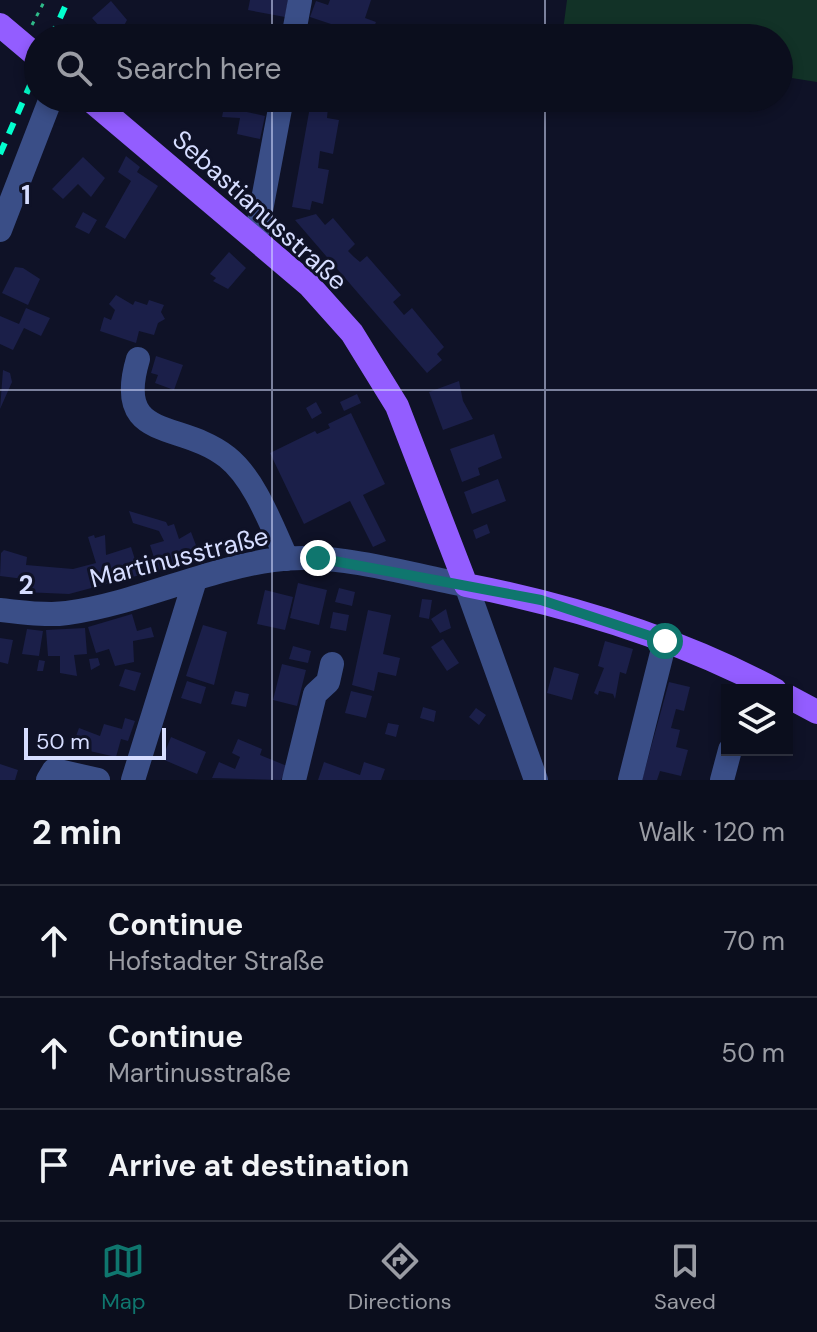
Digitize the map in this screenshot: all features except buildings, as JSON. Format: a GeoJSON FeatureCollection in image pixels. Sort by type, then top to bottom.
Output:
{"type":"FeatureCollection","features":[{"type":"Feature","properties":{"kind":"main road"},"geometry":{"type":"LineString","coordinates":[[0,25],[24,45]]}},
{"type":"Feature","properties":{"kind":"main road","name":"Sebastianusstraße"},"geometry":{"type":"LineString","coordinates":[[105,112],[256,237],[309,285],[352,333],[397,406],[466,585]]}},
{"type":"Feature","properties":{"kind":"main road"},"geometry":{"type":"LineString","coordinates":[[466,585],[541,600],[665,641],[762,684]]}},
{"type":"Feature","properties":{"kind":"main road"},"geometry":{"type":"LineString","coordinates":[[793,699],[817,712]]}},
{"type":"Feature","properties":{"kind":"street"},"geometry":{"type":"LineString","coordinates":[[296,24],[300,0]]}},
{"type":"Feature","properties":{"kind":"street"},"geometry":{"type":"LineString","coordinates":[[0,230],[46,112]]}},
{"type":"Feature","properties":{"kind":"street"},"geometry":{"type":"LineString","coordinates":[[256,237],[279,112]]}},
{"type":"Feature","properties":{"kind":"street"},"geometry":{"type":"LineString","coordinates":[[138,359],[131,397],[138,412],[145,420],[227,457],[253,493],[287,559]]}},
{"type":"Feature","properties":{"kind":"street","name":"Martinusstraße"},"geometry":{"type":"LineString","coordinates":[[0,610],[64,613],[195,580],[229,568],[287,559],[318,558],[466,585]]}},
{"type":"Feature","properties":{"kind":"street"},"geometry":{"type":"LineString","coordinates":[[133,780],[195,580]]}},
{"type":"Feature","properties":{"kind":"street","name":"Sebastianusstraße"},"geometry":{"type":"LineString","coordinates":[[466,585],[536,780]]}},
{"type":"Feature","properties":{"kind":"street"},"geometry":{"type":"LineString","coordinates":[[630,780],[665,641]]}},
{"type":"Feature","properties":{"kind":"street"},"geometry":{"type":"LineString","coordinates":[[294,780],[315,694],[328,682],[332,664]]}},
{"type":"Feature","properties":{"kind":"street"},"geometry":{"type":"LineString","coordinates":[[722,780],[728,756]]}},
{"type":"Feature","properties":{"kind":"street"},"geometry":{"type":"LineString","coordinates":[[51,775],[98,780]]}},
{"type":"Feature","properties":{"kind":"path"},"geometry":{"type":"LineString","coordinates":[[38,24],[45,0]]}},
{"type":"Feature","properties":{"kind":"green space"},"geometry":{"type":"Polygon","coordinates":[[[567,0],[817,0],[817,82],[793,78],[793,24],[564,24],[567,0]]]}},
{"type":"Feature","properties":{"kind":"railway"},"geometry":{"type":"LineString","coordinates":[[57,24],[68,0]]}},
{"type":"Feature","properties":{"kind":"railway"},"geometry":{"type":"LineString","coordinates":[[0,154],[24,99]]}},
{"type":"Feature","properties":{"kind":"route"},"geometry":{"type":"LineString","coordinates":[[318,558],[541,600],[665,641]]}}]}
